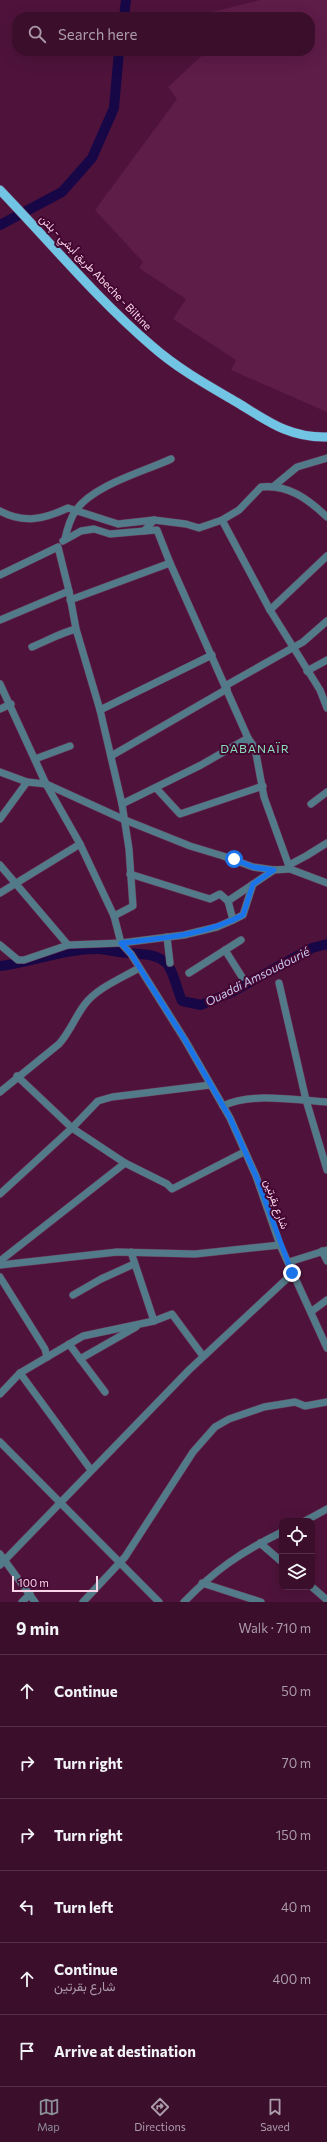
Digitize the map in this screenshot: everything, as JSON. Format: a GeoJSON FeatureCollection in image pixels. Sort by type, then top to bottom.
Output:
{"type":"FeatureCollection","features":[{"type":"Feature","properties":{"kind":"main road","name":"طريق أبشي - بلتن Abeche - Biltine"},"geometry":{"type":"LineString","coordinates":[[0,190],[119,315],[153,347],[190,374],[284,431],[316,437],[327,437]]}},
{"type":"Feature","properties":{"kind":"street"},"geometry":{"type":"LineString","coordinates":[[274,486],[297,467],[327,458]]}},
{"type":"Feature","properties":{"kind":"street"},"geometry":{"type":"LineString","coordinates":[[65,539],[69,525],[76,511],[84,502],[107,486],[171,459]]}},
{"type":"Feature","properties":{"kind":"street"},"geometry":{"type":"LineString","coordinates":[[0,511],[23,520],[54,514],[68,508],[118,524],[154,520],[186,524],[199,528],[222,520],[240,510],[261,488],[274,486],[294,492],[327,517]]}},
{"type":"Feature","properties":{"kind":"street"},"geometry":{"type":"LineString","coordinates":[[144,531],[154,520]]}},
{"type":"Feature","properties":{"kind":"street"},"geometry":{"type":"LineString","coordinates":[[222,520],[270,610],[293,648],[307,671],[324,688],[327,708]]}},
{"type":"Feature","properties":{"kind":"street"},"geometry":{"type":"LineString","coordinates":[[0,575],[58,547],[65,539],[81,531],[94,529],[110,534],[157,530],[170,563],[248,738],[255,748],[266,803],[289,867],[327,883]]}},
{"type":"Feature","properties":{"kind":"street"},"geometry":{"type":"LineString","coordinates":[[58,547],[69,591],[76,629],[100,710],[125,820],[129,849],[133,906],[114,916]]}},
{"type":"Feature","properties":{"kind":"street"},"geometry":{"type":"LineString","coordinates":[[270,610],[327,556]]}},
{"type":"Feature","properties":{"kind":"street"},"geometry":{"type":"LineString","coordinates":[[70,600],[170,563]]}},
{"type":"Feature","properties":{"kind":"street"},"geometry":{"type":"LineString","coordinates":[[0,620],[69,591]]}},
{"type":"Feature","properties":{"kind":"street"},"geometry":{"type":"LineString","coordinates":[[111,756],[293,648],[327,621]]}},
{"type":"Feature","properties":{"kind":"street"},"geometry":{"type":"LineString","coordinates":[[32,646],[49,640],[59,633],[76,629]]}},
{"type":"Feature","properties":{"kind":"street"},"geometry":{"type":"LineString","coordinates":[[100,710],[212,655]]}},
{"type":"Feature","properties":{"kind":"street"},"geometry":{"type":"LineString","coordinates":[[307,671],[327,660]]}},
{"type":"Feature","properties":{"kind":"street"},"geometry":{"type":"LineString","coordinates":[[0,684],[11,704],[46,784],[80,844],[114,916],[121,943]]}},
{"type":"Feature","properties":{"kind":"street"},"geometry":{"type":"LineString","coordinates":[[0,708],[11,704]]}},
{"type":"Feature","properties":{"kind":"street"},"geometry":{"type":"LineString","coordinates":[[122,804],[156,788],[248,738]]}},
{"type":"Feature","properties":{"kind":"street"},"geometry":{"type":"LineString","coordinates":[[35,759],[70,746]]}},
{"type":"Feature","properties":{"kind":"street"},"geometry":{"type":"LineString","coordinates":[[0,772],[27,782],[46,784],[125,820],[190,846],[253,867],[274,870],[289,867],[327,843]]}},
{"type":"Feature","properties":{"kind":"street"},"geometry":{"type":"LineString","coordinates":[[0,819],[27,782]]}},
{"type":"Feature","properties":{"kind":"street"},"geometry":{"type":"LineString","coordinates":[[156,788],[180,814],[263,786]]}},
{"type":"Feature","properties":{"kind":"street"},"geometry":{"type":"LineString","coordinates":[[311,804],[327,792]]}},
{"type":"Feature","properties":{"kind":"street"},"geometry":{"type":"LineString","coordinates":[[0,893],[16,885],[80,844]]}},
{"type":"Feature","properties":{"kind":"street"},"geometry":{"type":"LineString","coordinates":[[0,865],[68,944]]}},
{"type":"Feature","properties":{"kind":"street"},"geometry":{"type":"LineString","coordinates":[[228,901],[274,870]]}},
{"type":"Feature","properties":{"kind":"street"},"geometry":{"type":"LineString","coordinates":[[130,874],[210,899],[220,894],[228,901],[233,920]]}},
{"type":"Feature","properties":{"kind":"street"},"geometry":{"type":"LineString","coordinates":[[0,945],[18,960],[24,960],[68,944],[121,943],[200,932],[243,915],[253,884]]}},
{"type":"Feature","properties":{"kind":"street"},"geometry":{"type":"LineString","coordinates":[[167,937],[170,962]]}},
{"type":"Feature","properties":{"kind":"street"},"geometry":{"type":"LineString","coordinates":[[189,973],[241,940]]}},
{"type":"Feature","properties":{"kind":"street","name":"شارع بقرتين"},"geometry":{"type":"LineString","coordinates":[[121,943],[139,968],[185,1040],[223,1106],[256,1176],[280,1245],[292,1273],[312,1311],[327,1348]]}},
{"type":"Feature","properties":{"kind":"street"},"geometry":{"type":"LineString","coordinates":[[225,950],[242,977]]}},
{"type":"Feature","properties":{"kind":"street"},"geometry":{"type":"LineString","coordinates":[[0,1092],[17,1076],[59,1044],[68,1035],[85,1004],[94,995],[139,968]]}},
{"type":"Feature","properties":{"kind":"street"},"geometry":{"type":"LineString","coordinates":[[279,983],[306,1100],[327,1170]]}},
{"type":"Feature","properties":{"kind":"street"},"geometry":{"type":"LineString","coordinates":[[17,1076],[72,1128],[125,1163],[167,1184],[172,1189],[244,1152]]}},
{"type":"Feature","properties":{"kind":"street"},"geometry":{"type":"LineString","coordinates":[[0,1194],[72,1128],[98,1101],[105,1098],[210,1085]]}},
{"type":"Feature","properties":{"kind":"street"},"geometry":{"type":"LineString","coordinates":[[223,1106],[244,1100],[273,1098],[327,1102]]}},
{"type":"Feature","properties":{"kind":"street"},"geometry":{"type":"LineString","coordinates":[[0,1261],[125,1163]]}},
{"type":"Feature","properties":{"kind":"street"},"geometry":{"type":"LineString","coordinates":[[0,1265],[131,1252],[195,1254],[280,1245]]}},
{"type":"Feature","properties":{"kind":"street"},"geometry":{"type":"LineString","coordinates":[[288,1262],[325,1250],[327,1261]]}},
{"type":"Feature","properties":{"kind":"street"},"geometry":{"type":"LineString","coordinates":[[131,1252],[154,1321]]}},
{"type":"Feature","properties":{"kind":"street"},"geometry":{"type":"LineString","coordinates":[[73,1295],[101,1279],[134,1264]]}},
{"type":"Feature","properties":{"kind":"street"},"geometry":{"type":"LineString","coordinates":[[2,1563],[58,1503],[203,1356],[292,1273]]}},
{"type":"Feature","properties":{"kind":"street"},"geometry":{"type":"LineString","coordinates":[[0,1277],[45,1349],[47,1357]]}},
{"type":"Feature","properties":{"kind":"street"},"geometry":{"type":"LineString","coordinates":[[312,1311],[327,1300]]}},
{"type":"Feature","properties":{"kind":"street"},"geometry":{"type":"LineString","coordinates":[[0,1394],[20,1373],[82,1336],[154,1321],[172,1314],[203,1356]]}},
{"type":"Feature","properties":{"kind":"street"},"geometry":{"type":"LineString","coordinates":[[80,1359],[143,1323]]}},
{"type":"Feature","properties":{"kind":"street"},"geometry":{"type":"LineString","coordinates":[[69,1344],[105,1392]]}},
{"type":"Feature","properties":{"kind":"street"},"geometry":{"type":"LineString","coordinates":[[20,1373],[91,1470]]}},
{"type":"Feature","properties":{"kind":"street"},"geometry":{"type":"LineString","coordinates":[[83,1602],[129,1552],[193,1452],[215,1427],[229,1419],[264,1407],[295,1402],[305,1406],[327,1402]]}},
{"type":"Feature","properties":{"kind":"street"},"geometry":{"type":"LineString","coordinates":[[0,1442],[58,1503],[120,1562],[159,1602]]}},
{"type":"Feature","properties":{"kind":"street"},"geometry":{"type":"LineString","coordinates":[[310,1518],[327,1509]]}},
{"type":"Feature","properties":{"kind":"street"},"geometry":{"type":"LineString","coordinates":[[184,1602],[202,1583],[234,1558],[279,1534]]}},
{"type":"Feature","properties":{"kind":"street"},"geometry":{"type":"LineString","coordinates":[[260,1543],[279,1559]]}},
{"type":"Feature","properties":{"kind":"street"},"geometry":{"type":"LineString","coordinates":[[0,1554],[2,1563],[30,1594],[35,1602]]}},
{"type":"Feature","properties":{"kind":"street"},"geometry":{"type":"LineString","coordinates":[[202,1583],[243,1599],[261,1602]]}},
{"type":"Feature","properties":{"kind":"street"},"geometry":{"type":"LineString","coordinates":[[315,1590],[327,1600]]}},
{"type":"Feature","properties":{"kind":"street"},"geometry":{"type":"LineString","coordinates":[[22,1602],[30,1594]]}},
{"type":"Feature","properties":{"kind":"shaded area"},"geometry":{"type":"Polygon","coordinates":[[[260,0],[327,0],[327,412],[231,370],[236,360],[173,319],[186,299],[139,268],[143,262],[95,210],[177,99],[168,87],[202,56],[315,56],[315,12],[212,12],[260,0]]]}},
{"type":"Feature","properties":{"kind":"waterway"},"geometry":{"type":"LineString","coordinates":[[125,12],[126,0]]}},
{"type":"Feature","properties":{"kind":"waterway"},"geometry":{"type":"LineString","coordinates":[[0,225],[62,192],[92,158],[114,108],[119,56]]}},
{"type":"Feature","properties":{"kind":"waterway","name":"Ouaddi Amsoudourié"},"geometry":{"type":"LineString","coordinates":[[0,966],[87,949],[144,954],[157,957],[168,965],[173,974],[182,1001],[201,1005],[232,992],[312,948],[327,944]]}},
{"type":"Feature","properties":{"kind":"district","name":"DABANAÏR"},"geometry":{"type":"Point","coordinates":[255,748]}},
{"type":"Feature","properties":{"kind":"route"},"geometry":{"type":"LineString","coordinates":[[234,859],[253,867],[274,870],[253,884],[243,915],[217,927],[184,936],[121,943],[131,954],[185,1040],[230,1118],[256,1176],[280,1245],[292,1273]]}}]}
